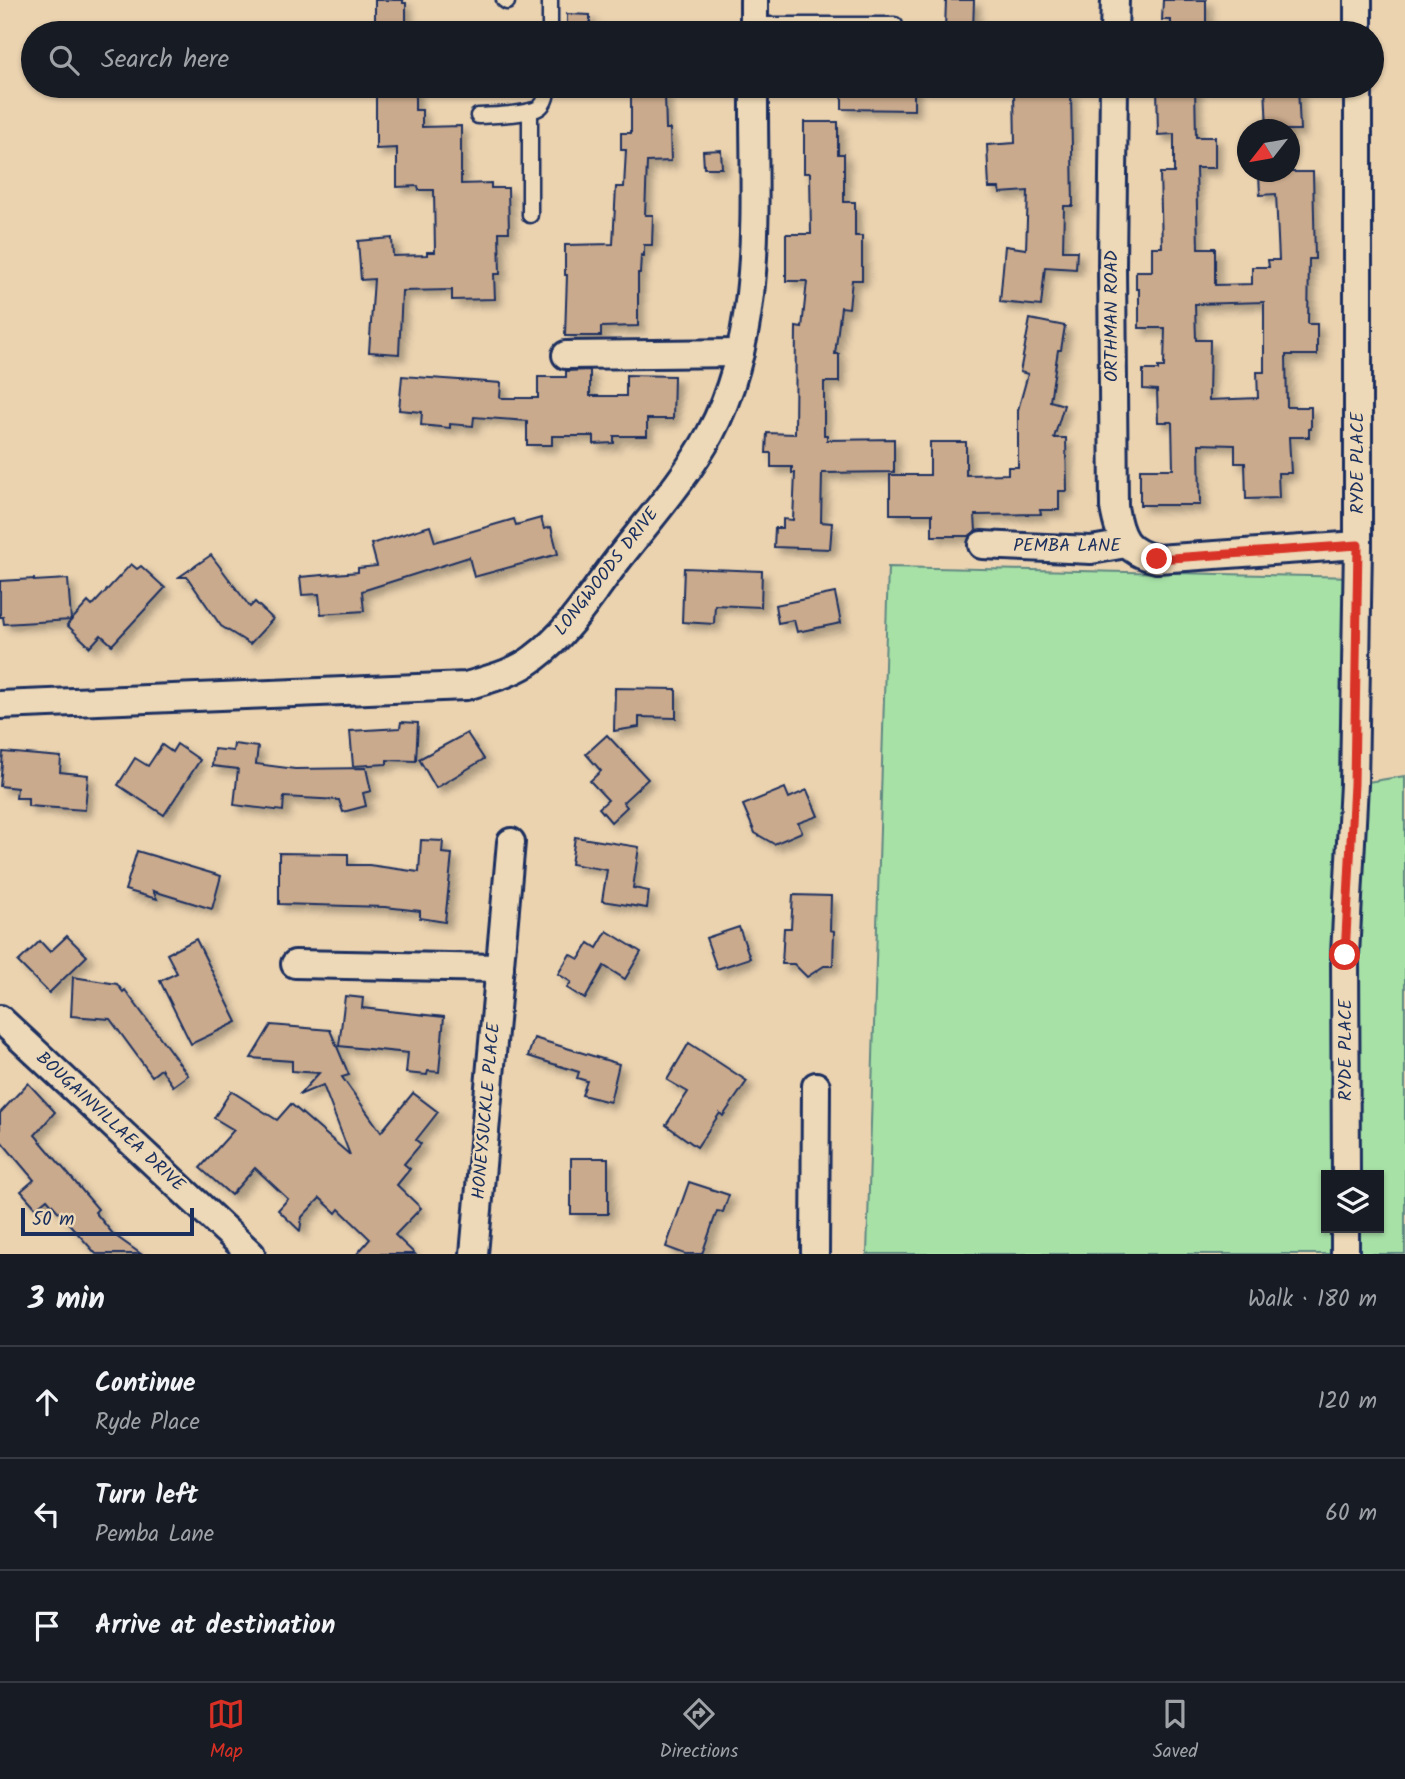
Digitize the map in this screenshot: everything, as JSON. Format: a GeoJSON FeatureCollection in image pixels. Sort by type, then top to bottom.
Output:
{"type":"FeatureCollection","features":[{"type":"Feature","properties":{"kind":"street"},"geometry":{"type":"LineString","coordinates":[[1114,21],[1115,0]]}},
{"type":"Feature","properties":{"kind":"street"},"geometry":{"type":"LineString","coordinates":[[1358,0],[1358,21]]}},
{"type":"Feature","properties":{"kind":"street","name":"LONGWOODS DRIVE"},"geometry":{"type":"LineString","coordinates":[[0,705],[466,686],[501,676],[533,659],[565,629],[683,474],[709,436],[728,397],[748,314],[753,254],[754,98]]}},
{"type":"Feature","properties":{"kind":"street","name":"ORTHMAN ROAD"},"geometry":{"type":"LineString","coordinates":[[1114,98],[1114,506],[1117,526],[1126,544]]}},
{"type":"Feature","properties":{"kind":"street","name":"RYDE PLACE"},"geometry":{"type":"LineString","coordinates":[[1346,1170],[1345,955],[1354,784],[1358,545],[1358,98]]}},
{"type":"Feature","properties":{"kind":"street"},"geometry":{"type":"LineString","coordinates":[[566,355],[740,353]]}},
{"type":"Feature","properties":{"kind":"street","name":"PEMBA LANE"},"geometry":{"type":"LineString","coordinates":[[982,545],[1091,550],[1126,544],[1138,555],[1157,559],[1358,545]]}},
{"type":"Feature","properties":{"kind":"street","name":"HONEYSUCKLE PLACE"},"geometry":{"type":"LineString","coordinates":[[474,1254],[511,842]]}},
{"type":"Feature","properties":{"kind":"street"},"geometry":{"type":"LineString","coordinates":[[295,964],[500,968]]}},
{"type":"Feature","properties":{"kind":"street","name":"BOUGAINVILLAEA DRIVE"},"geometry":{"type":"LineString","coordinates":[[0,1019],[251,1254]]}},
{"type":"Feature","properties":{"kind":"street"},"geometry":{"type":"LineString","coordinates":[[816,1086],[816,1254]]}},
{"type":"Feature","properties":{"kind":"street"},"geometry":{"type":"LineString","coordinates":[[1345,1233],[1345,1254]]}},
{"type":"Feature","properties":{"kind":"lane"},"geometry":{"type":"LineString","coordinates":[[550,0],[550,21]]}},
{"type":"Feature","properties":{"kind":"lane"},"geometry":{"type":"LineString","coordinates":[[754,19],[801,21]]}},
{"type":"Feature","properties":{"kind":"lane"},"geometry":{"type":"LineString","coordinates":[[478,116],[530,111],[540,107],[546,98]]}},
{"type":"Feature","properties":{"kind":"lane"},"geometry":{"type":"LineString","coordinates":[[530,111],[530,215]]}},
{"type":"Feature","properties":{"kind":"green space"},"geometry":{"type":"Polygon","coordinates":[[[888,567],[1357,577],[1355,784],[1405,776],[1405,1254],[867,1254],[888,567]]]}},
{"type":"Feature","properties":{"kind":"building"},"geometry":{"type":"Polygon","coordinates":[[[375,0],[403,0],[403,3],[406,3],[406,21],[375,21],[375,0]]]}},
{"type":"Feature","properties":{"kind":"building"},"geometry":{"type":"Polygon","coordinates":[[[946,0],[974,0],[973,21],[945,21],[946,0]]]}},
{"type":"Feature","properties":{"kind":"building"},"geometry":{"type":"Polygon","coordinates":[[[1163,0],[1206,0],[1206,21],[1162,20],[1163,0]]]}},
{"type":"Feature","properties":{"kind":"building"},"geometry":{"type":"Polygon","coordinates":[[[567,14],[590,15],[590,21],[567,21],[567,14]]]}},
{"type":"Feature","properties":{"kind":"building"},"geometry":{"type":"Polygon","coordinates":[[[376,98],[415,98],[415,110],[422,110],[422,127],[461,126],[461,184],[491,183],[491,188],[508,188],[509,232],[499,232],[500,274],[494,274],[495,299],[452,300],[452,290],[402,291],[399,354],[369,352],[374,279],[361,280],[358,241],[392,238],[393,256],[427,255],[427,252],[435,252],[434,190],[419,190],[418,186],[397,187],[397,148],[376,149],[376,98]]]}},
{"type":"Feature","properties":{"kind":"building"},"geometry":{"type":"Polygon","coordinates":[[[631,98],[665,98],[671,161],[647,162],[645,215],[653,215],[652,245],[644,245],[644,256],[641,255],[638,273],[638,326],[601,327],[601,336],[565,336],[565,245],[613,244],[616,187],[624,187],[626,150],[621,150],[621,133],[631,133],[631,98]]]}},
{"type":"Feature","properties":{"kind":"building"},"geometry":{"type":"Polygon","coordinates":[[[842,98],[914,98],[914,110],[842,109],[842,98]]]}},
{"type":"Feature","properties":{"kind":"building"},"geometry":{"type":"Polygon","coordinates":[[[1014,98],[1071,98],[1073,206],[1064,206],[1063,251],[1077,251],[1076,269],[1045,267],[1041,306],[1000,302],[1005,246],[1026,249],[1028,191],[1000,193],[999,188],[989,188],[987,145],[1015,143],[1014,98]]]}},
{"type":"Feature","properties":{"kind":"building"},"geometry":{"type":"Polygon","coordinates":[[[1157,98],[1195,98],[1196,137],[1215,137],[1215,168],[1196,168],[1198,248],[1215,248],[1215,285],[1252,284],[1252,267],[1269,267],[1268,260],[1279,260],[1276,194],[1260,195],[1259,182],[1300,182],[1300,172],[1313,172],[1315,259],[1309,259],[1308,324],[1317,324],[1317,355],[1286,355],[1287,407],[1311,407],[1311,429],[1309,437],[1289,437],[1291,473],[1278,473],[1279,498],[1246,499],[1245,463],[1235,463],[1235,445],[1199,444],[1200,505],[1140,505],[1140,469],[1173,469],[1172,422],[1158,422],[1157,390],[1143,389],[1143,370],[1158,370],[1158,367],[1164,367],[1165,328],[1139,328],[1136,271],[1152,271],[1152,247],[1162,247],[1160,173],[1174,173],[1174,134],[1158,135],[1157,98]],[[1264,302],[1195,304],[1196,340],[1210,340],[1209,400],[1258,398],[1257,372],[1264,372],[1264,302]]]}},
{"type":"Feature","properties":{"kind":"building"},"geometry":{"type":"Polygon","coordinates":[[[1266,98],[1299,98],[1300,119],[1266,119],[1266,98]]]}},
{"type":"Feature","properties":{"kind":"building"},"geometry":{"type":"Polygon","coordinates":[[[804,122],[838,122],[838,154],[844,154],[844,202],[855,202],[855,236],[862,236],[862,280],[852,280],[849,308],[841,307],[835,354],[839,354],[839,382],[824,382],[824,435],[827,435],[827,440],[894,439],[894,472],[822,473],[821,522],[832,523],[830,549],[774,547],[775,528],[783,528],[783,519],[793,520],[795,473],[792,473],[792,467],[771,467],[771,453],[766,453],[767,433],[795,434],[796,327],[802,328],[807,281],[786,281],[786,234],[811,234],[810,173],[804,173],[804,122]]]}},
{"type":"Feature","properties":{"kind":"building"},"geometry":{"type":"Polygon","coordinates":[[[721,150],[722,168],[704,168],[703,151],[721,150]]]}},
{"type":"Feature","properties":{"kind":"building"},"geometry":{"type":"Polygon","coordinates":[[[1030,319],[1065,326],[1061,350],[1058,350],[1050,401],[1064,405],[1054,438],[1066,438],[1067,491],[1059,491],[1059,510],[1040,510],[1041,514],[975,515],[976,531],[969,536],[932,536],[932,514],[890,514],[890,475],[930,475],[930,442],[966,442],[966,475],[1008,474],[1008,467],[1018,467],[1018,410],[1028,374],[1020,372],[1030,319]]]}},
{"type":"Feature","properties":{"kind":"building"},"geometry":{"type":"Polygon","coordinates":[[[590,370],[590,396],[626,396],[626,375],[674,376],[673,419],[647,419],[647,436],[614,436],[614,443],[594,444],[594,436],[552,436],[552,445],[527,445],[527,421],[474,417],[473,426],[450,424],[450,428],[421,425],[422,412],[399,410],[402,376],[501,383],[500,398],[538,398],[538,377],[566,377],[566,371],[590,370]]]}},
{"type":"Feature","properties":{"kind":"building"},"geometry":{"type":"Polygon","coordinates":[[[541,518],[544,529],[551,527],[558,554],[474,577],[469,557],[362,591],[364,611],[321,614],[319,594],[302,595],[300,577],[358,572],[358,568],[377,566],[371,544],[430,526],[435,542],[514,519],[516,525],[541,518]]]}},
{"type":"Feature","properties":{"kind":"building"},"geometry":{"type":"Polygon","coordinates":[[[211,555],[250,607],[255,602],[273,619],[250,644],[221,626],[187,577],[179,577],[211,555]]]}},
{"type":"Feature","properties":{"kind":"building"},"geometry":{"type":"Polygon","coordinates":[[[131,564],[137,569],[141,566],[165,588],[112,645],[101,635],[90,647],[67,625],[88,602],[92,606],[131,564]]]}},
{"type":"Feature","properties":{"kind":"building"},"geometry":{"type":"Polygon","coordinates":[[[684,568],[762,571],[761,607],[715,605],[714,624],[682,622],[684,568]]]}},
{"type":"Feature","properties":{"kind":"building"},"geometry":{"type":"Polygon","coordinates":[[[68,579],[71,620],[4,624],[3,617],[0,617],[0,581],[68,579]]]}},
{"type":"Feature","properties":{"kind":"building"},"geometry":{"type":"Polygon","coordinates":[[[835,593],[841,623],[797,632],[794,620],[778,623],[775,605],[835,593]]]}},
{"type":"Feature","properties":{"kind":"building"},"geometry":{"type":"Polygon","coordinates":[[[615,688],[676,689],[676,718],[639,717],[639,727],[614,731],[615,688]]]}},
{"type":"Feature","properties":{"kind":"building"},"geometry":{"type":"Polygon","coordinates":[[[401,722],[418,723],[416,761],[387,760],[387,764],[353,766],[350,731],[400,728],[401,722]]]}},
{"type":"Feature","properties":{"kind":"building"},"geometry":{"type":"Polygon","coordinates":[[[467,733],[484,759],[436,788],[419,759],[467,733]]]}},
{"type":"Feature","properties":{"kind":"building"},"geometry":{"type":"Polygon","coordinates":[[[607,735],[648,779],[623,802],[627,807],[611,822],[599,808],[608,800],[590,781],[601,771],[586,754],[607,735]]]}},
{"type":"Feature","properties":{"kind":"building"},"geometry":{"type":"Polygon","coordinates":[[[177,744],[200,760],[164,815],[118,785],[135,758],[148,766],[162,745],[172,752],[177,744]]]}},
{"type":"Feature","properties":{"kind":"building"},"geometry":{"type":"Polygon","coordinates":[[[234,744],[258,747],[256,764],[295,769],[366,768],[371,791],[363,793],[366,806],[343,812],[339,800],[284,797],[283,811],[234,805],[238,769],[212,766],[214,749],[233,751],[234,744]]]}},
{"type":"Feature","properties":{"kind":"building"},"geometry":{"type":"Polygon","coordinates":[[[3,752],[61,757],[60,772],[88,775],[85,810],[28,806],[28,798],[16,798],[17,788],[0,786],[3,752]]]}},
{"type":"Feature","properties":{"kind":"building"},"geometry":{"type":"Polygon","coordinates":[[[785,788],[789,798],[807,790],[818,816],[798,823],[802,832],[774,844],[755,833],[743,805],[785,788]]]}},
{"type":"Feature","properties":{"kind":"building"},"geometry":{"type":"Polygon","coordinates":[[[575,837],[639,847],[633,888],[649,891],[647,908],[602,901],[607,870],[571,864],[575,837]]]}},
{"type":"Feature","properties":{"kind":"building"},"geometry":{"type":"Polygon","coordinates":[[[421,840],[443,841],[442,853],[452,854],[445,922],[420,918],[420,911],[385,907],[279,904],[279,853],[348,854],[348,865],[419,872],[421,840]]]}},
{"type":"Feature","properties":{"kind":"building"},"geometry":{"type":"Polygon","coordinates":[[[137,851],[221,876],[212,909],[153,891],[157,899],[125,890],[137,851]]]}},
{"type":"Feature","properties":{"kind":"building"},"geometry":{"type":"Polygon","coordinates":[[[793,895],[831,896],[833,966],[824,966],[807,977],[794,964],[782,964],[784,928],[791,928],[793,895]]]}},
{"type":"Feature","properties":{"kind":"building"},"geometry":{"type":"Polygon","coordinates":[[[739,927],[750,958],[717,969],[706,938],[739,927]]]}},
{"type":"Feature","properties":{"kind":"building"},"geometry":{"type":"Polygon","coordinates":[[[607,931],[641,952],[625,979],[604,966],[585,999],[567,988],[571,982],[558,974],[570,954],[579,959],[589,943],[597,948],[607,931]]]}},
{"type":"Feature","properties":{"kind":"building"},"geometry":{"type":"Polygon","coordinates":[[[67,936],[87,956],[49,993],[18,962],[40,941],[50,952],[67,936]]]}},
{"type":"Feature","properties":{"kind":"building"},"geometry":{"type":"Polygon","coordinates":[[[196,939],[237,1022],[191,1044],[160,981],[177,973],[167,954],[196,939]]]}},
{"type":"Feature","properties":{"kind":"building"},"geometry":{"type":"Polygon","coordinates":[[[73,977],[117,984],[123,992],[125,990],[188,1075],[173,1086],[161,1069],[152,1076],[110,1019],[71,1016],[73,977]]]}},
{"type":"Feature","properties":{"kind":"building"},"geometry":{"type":"Polygon","coordinates":[[[345,996],[363,998],[362,1008],[444,1017],[439,1072],[428,1071],[427,1075],[406,1073],[408,1053],[339,1046],[345,996]]]}},
{"type":"Feature","properties":{"kind":"building"},"geometry":{"type":"Polygon","coordinates":[[[271,1025],[330,1030],[349,1075],[342,1077],[381,1132],[413,1093],[438,1112],[416,1140],[421,1144],[404,1164],[410,1169],[397,1185],[421,1208],[395,1235],[415,1254],[357,1254],[370,1239],[339,1209],[336,1213],[320,1198],[302,1217],[300,1231],[278,1210],[288,1199],[255,1168],[231,1195],[200,1168],[234,1130],[214,1118],[231,1091],[277,1120],[291,1104],[350,1155],[323,1085],[299,1095],[319,1073],[292,1071],[292,1061],[251,1058],[271,1025]]]}},
{"type":"Feature","properties":{"kind":"building"},"geometry":{"type":"Polygon","coordinates":[[[534,1038],[619,1064],[610,1102],[582,1095],[587,1081],[577,1078],[579,1072],[528,1056],[534,1038]]]}},
{"type":"Feature","properties":{"kind":"building"},"geometry":{"type":"Polygon","coordinates":[[[689,1043],[747,1081],[723,1116],[720,1113],[697,1147],[666,1125],[688,1092],[667,1080],[689,1043]]]}},
{"type":"Feature","properties":{"kind":"building"},"geometry":{"type":"Polygon","coordinates":[[[28,1083],[55,1112],[35,1135],[98,1209],[95,1212],[113,1234],[141,1254],[96,1254],[47,1199],[36,1208],[21,1191],[34,1180],[0,1140],[0,1113],[28,1083]]]}},
{"type":"Feature","properties":{"kind":"building"},"geometry":{"type":"Polygon","coordinates":[[[571,1158],[608,1158],[608,1214],[571,1214],[571,1158]]]}},
{"type":"Feature","properties":{"kind":"building"},"geometry":{"type":"Polygon","coordinates":[[[689,1182],[729,1195],[723,1212],[717,1211],[702,1254],[685,1254],[666,1247],[689,1182]]]}},
{"type":"Feature","properties":{"kind":"route"},"geometry":{"type":"LineString","coordinates":[[1157,559],[1358,545],[1354,784],[1345,955]]}}]}
